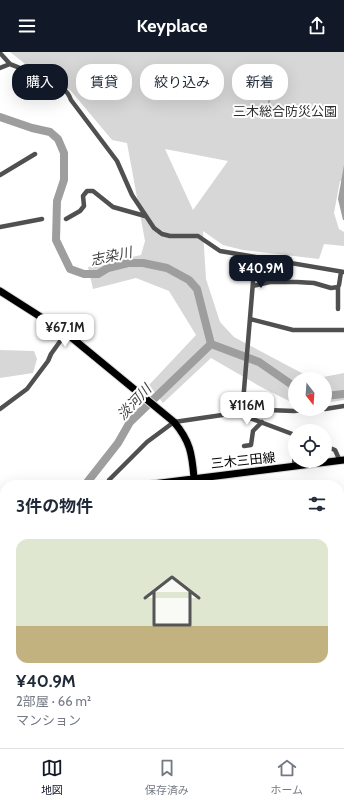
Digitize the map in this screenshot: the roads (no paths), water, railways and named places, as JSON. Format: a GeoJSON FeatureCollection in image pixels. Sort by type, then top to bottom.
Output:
{"type":"FeatureCollection","features":[{"type":"Feature","properties":{"kind":"main road"},"geometry":{"type":"LineString","coordinates":[[0,291],[66,333],[174,422],[185,435],[189,444],[194,478]]}},
{"type":"Feature","properties":{"kind":"main road","name":"三木三田線"},"geometry":{"type":"LineString","coordinates":[[332,462],[342,461]]}},
{"type":"Feature","properties":{"kind":"main road","name":"三木三田線"},"geometry":{"type":"LineString","coordinates":[[180,480],[288,467]]}},
{"type":"Feature","properties":{"kind":"street"},"geometry":{"type":"LineString","coordinates":[[0,53],[10,64],[29,73],[40,84],[46,87],[54,86],[62,88],[69,94],[71,100],[117,161],[132,195],[154,228],[162,234],[170,236],[198,236],[220,251],[342,272],[340,285],[338,287],[338,309]]}},
{"type":"Feature","properties":{"kind":"street"},"geometry":{"type":"LineString","coordinates":[[0,68],[10,64]]}},
{"type":"Feature","properties":{"kind":"street"},"geometry":{"type":"LineString","coordinates":[[0,175],[35,154]]}},
{"type":"Feature","properties":{"kind":"street"},"geometry":{"type":"LineString","coordinates":[[66,219],[80,212],[84,206],[83,196],[87,190],[93,191],[113,207],[145,216]]}},
{"type":"Feature","properties":{"kind":"street"},"geometry":{"type":"LineString","coordinates":[[0,227],[42,219]]}},
{"type":"Feature","properties":{"kind":"street"},"geometry":{"type":"LineString","coordinates":[[242,414],[255,258]]}},
{"type":"Feature","properties":{"kind":"street"},"geometry":{"type":"LineString","coordinates":[[253,286],[270,282],[296,282],[314,283],[331,288],[338,287]]}},
{"type":"Feature","properties":{"kind":"street"},"geometry":{"type":"LineString","coordinates":[[250,318],[293,330],[344,330]]}},
{"type":"Feature","properties":{"kind":"street"},"geometry":{"type":"LineString","coordinates":[[0,409],[27,389],[48,361],[51,354],[66,333]]}},
{"type":"Feature","properties":{"kind":"street"},"geometry":{"type":"LineString","coordinates":[[332,408],[344,406]]}},
{"type":"Feature","properties":{"kind":"street"},"geometry":{"type":"LineString","coordinates":[[243,409],[288,411]]}},
{"type":"Feature","properties":{"kind":"street"},"geometry":{"type":"LineString","coordinates":[[109,480],[147,442],[174,422],[236,412],[288,434]]}},
{"type":"Feature","properties":{"kind":"street"},"geometry":{"type":"LineString","coordinates":[[244,446],[251,445],[253,431],[262,422]]}},
{"type":"Feature","properties":{"kind":"street"},"geometry":{"type":"LineString","coordinates":[[332,449],[335,450],[342,461]]}},
{"type":"Feature","properties":{"kind":"waterway"},"geometry":{"type":"LineString","coordinates":[[267,116],[270,100]]}},
{"type":"Feature","properties":{"kind":"waterway","name":"志染川"},"geometry":{"type":"LineString","coordinates":[[0,117],[32,128],[50,132],[58,139],[64,153],[64,180],[57,201],[56,240],[70,269],[84,274],[98,274],[108,268],[128,263],[143,263],[167,268],[189,280],[197,289],[211,344]]}},
{"type":"Feature","properties":{"kind":"waterway","name":"志染川"},"geometry":{"type":"LineString","coordinates":[[211,344],[259,362],[288,382]]}},
{"type":"Feature","properties":{"kind":"waterway","name":"淡河川"},"geometry":{"type":"LineString","coordinates":[[89,480],[118,443],[130,422],[211,344]]}},
{"type":"Feature","properties":{"kind":"waterway","name":"志染川"},"geometry":{"type":"LineString","coordinates":[[332,395],[344,394]]}},
{"type":"Feature","properties":{"kind":"park label","name":"三木総合防災公園"},"geometry":{"type":"Point","coordinates":[285,111]}}]}
